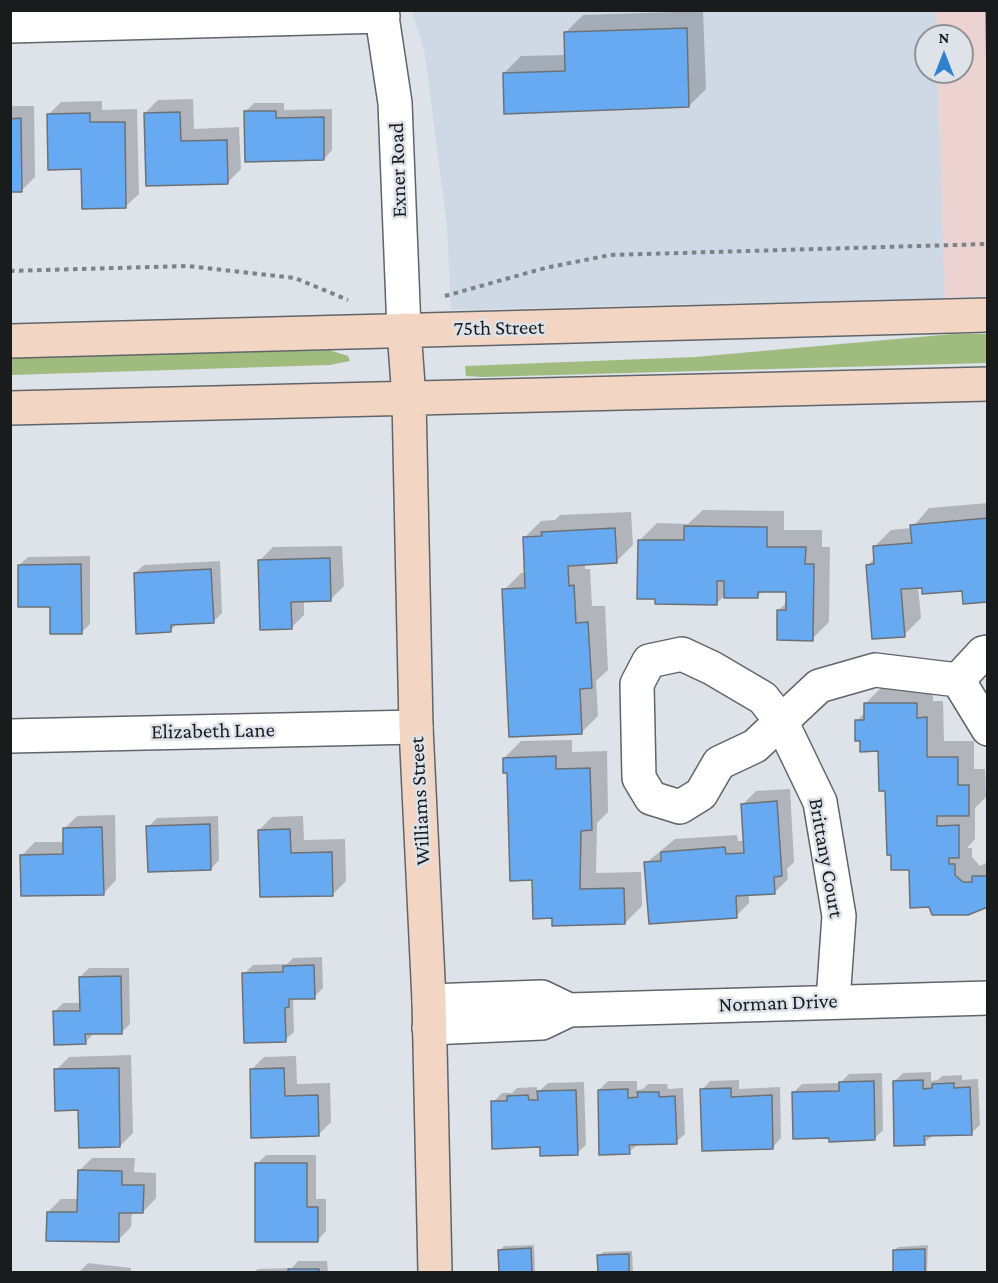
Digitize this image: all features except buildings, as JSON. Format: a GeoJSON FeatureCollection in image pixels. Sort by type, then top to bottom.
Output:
{"type":"FeatureCollection","features":[{"type":"Feature","properties":{"kind":"main road","name":"75th Street"},"geometry":{"type":"LineString","coordinates":[[10,341],[987,315]]}},
{"type":"Feature","properties":{"kind":"main road","name":"Williams Street"},"geometry":{"type":"LineString","coordinates":[[404,330],[409,399],[416,727],[429,1015],[435,1272]]}},
{"type":"Feature","properties":{"kind":"main road"},"geometry":{"type":"LineString","coordinates":[[10,408],[987,384]]}},
{"type":"Feature","properties":{"kind":"street"},"geometry":{"type":"LineString","coordinates":[[10,26],[382,13]]}},
{"type":"Feature","properties":{"kind":"street","name":"Exner Road"},"geometry":{"type":"LineString","coordinates":[[382,13],[395,103],[404,330]]}},
{"type":"Feature","properties":{"kind":"street"},"geometry":{"type":"LineString","coordinates":[[958,680],[983,653],[987,652]]}},
{"type":"Feature","properties":{"kind":"street","name":"Brittany Court"},"geometry":{"type":"LineString","coordinates":[[781,721],[755,746],[719,763],[701,794],[680,807],[651,798],[639,778],[637,684],[650,662],[682,654],[763,698],[781,721],[820,802],[839,916],[833,1001]]}},
{"type":"Feature","properties":{"kind":"street"},"geometry":{"type":"LineString","coordinates":[[781,721],[819,686],[875,670],[958,680]]}},
{"type":"Feature","properties":{"kind":"street"},"geometry":{"type":"LineString","coordinates":[[958,680],[987,729]]}},
{"type":"Feature","properties":{"kind":"street","name":"Elizabeth Lane"},"geometry":{"type":"LineString","coordinates":[[10,736],[416,727]]}},
{"type":"Feature","properties":{"kind":"street","name":"Norman Drive"},"geometry":{"type":"LineString","coordinates":[[429,1015],[542,997],[569,1010],[987,998]]}},
{"type":"Feature","properties":{"kind":"path"},"geometry":{"type":"LineString","coordinates":[[447,296],[545,268],[610,255],[987,244]]}},
{"type":"Feature","properties":{"kind":"path"},"geometry":{"type":"LineString","coordinates":[[10,272],[188,266],[295,278],[351,302]]}},
{"type":"Feature","properties":{"kind":"shaded area"},"geometry":{"type":"Polygon","coordinates":[[[412,11],[936,11],[937,24],[914,24],[914,84],[938,84],[945,298],[451,310],[447,227],[425,54],[412,11]]]}},
{"type":"Feature","properties":{"kind":"shaded area"},"geometry":{"type":"Polygon","coordinates":[[[936,11],[987,11],[987,296],[945,298],[938,84],[974,84],[974,24],[937,24],[936,11]]]}},
{"type":"Feature","properties":{"kind":"green space"},"geometry":{"type":"Polygon","coordinates":[[[953,334],[987,334],[987,363],[482,377],[466,376],[465,366],[695,357],[953,334]]]}},
{"type":"Feature","properties":{"kind":"green space"},"geometry":{"type":"Polygon","coordinates":[[[329,350],[348,356],[350,361],[330,365],[11,375],[11,358],[329,350]]]}}]}
